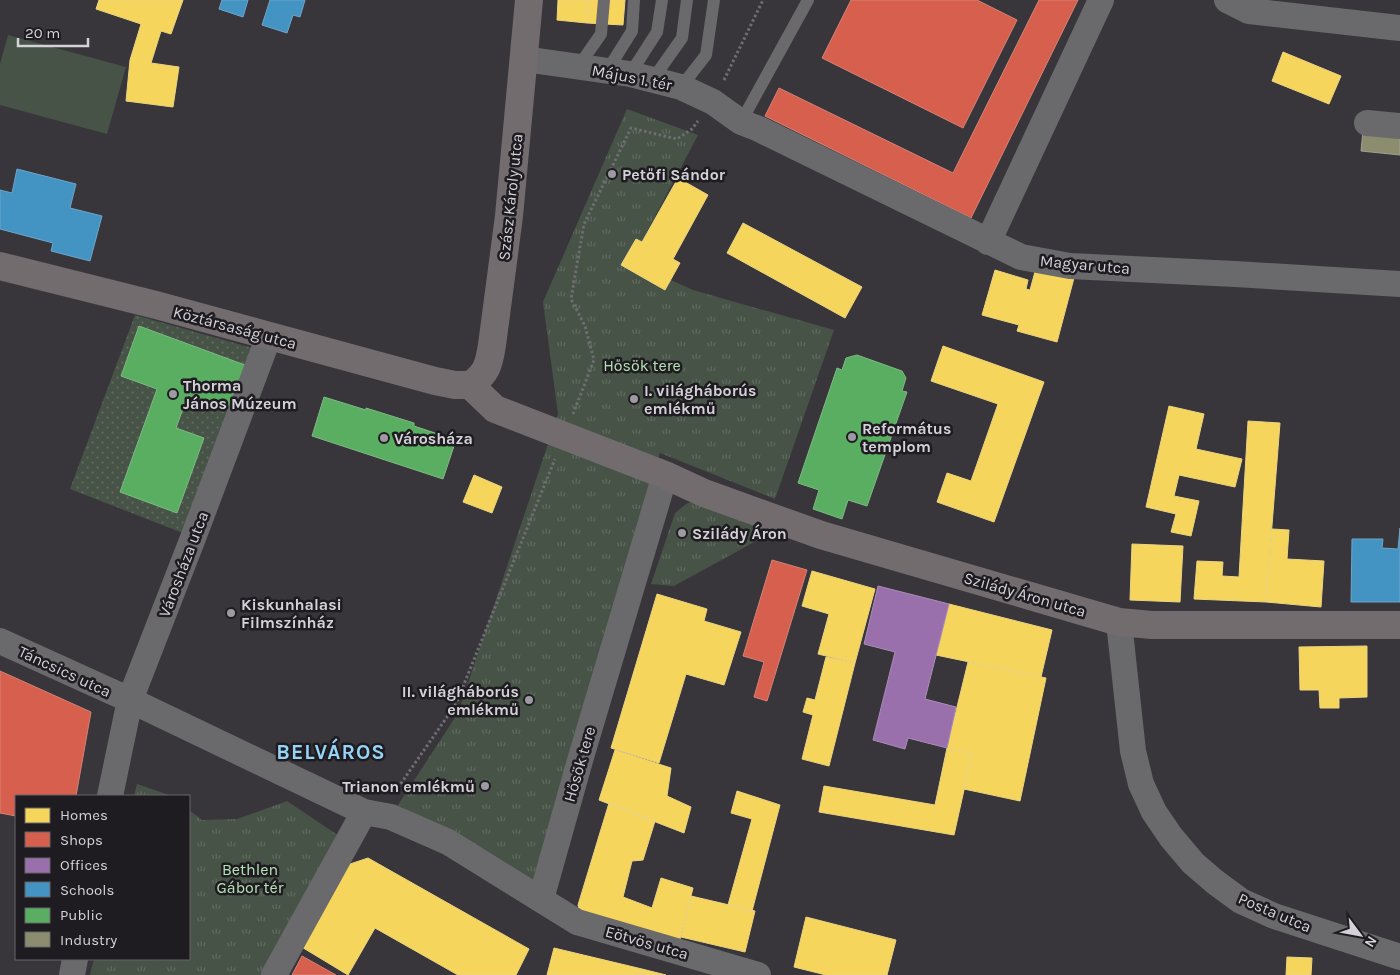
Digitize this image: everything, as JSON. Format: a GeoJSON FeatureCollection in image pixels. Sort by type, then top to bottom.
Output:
{"type":"FeatureCollection","features":[{"type":"Feature","properties":{"kind":"street","name":"Szász Károly utca"},"geometry":{"type":"LineString","coordinates":[[470,385],[480,379],[488,365],[492,345],[509,216],[529,0]]}},
{"type":"Feature","properties":{"kind":"street"},"geometry":{"type":"LineString","coordinates":[[988,242],[1100,0]]}},
{"type":"Feature","properties":{"kind":"street"},"geometry":{"type":"LineString","coordinates":[[1227,0],[1249,10],[1400,28]]}},
{"type":"Feature","properties":{"kind":"street","name":"Május 1. tér"},"geometry":{"type":"LineString","coordinates":[[524,59],[630,74],[681,87],[713,102],[741,122]]}},
{"type":"Feature","properties":{"kind":"street","name":"Magyar utca"},"geometry":{"type":"LineString","coordinates":[[741,122],[759,129],[1021,257],[1070,266],[1400,284]]}},
{"type":"Feature","properties":{"kind":"street"},"geometry":{"type":"LineString","coordinates":[[1367,123],[1400,126]]}},
{"type":"Feature","properties":{"kind":"street","name":"Köztársaság utca"},"geometry":{"type":"LineString","coordinates":[[0,266],[137,300],[435,381],[455,385],[470,385]]}},
{"type":"Feature","properties":{"kind":"street","name":"Városháza utca"},"geometry":{"type":"LineString","coordinates":[[110,795],[130,700],[269,336]]}},
{"type":"Feature","properties":{"kind":"street"},"geometry":{"type":"LineString","coordinates":[[470,385],[495,409],[665,475]]}},
{"type":"Feature","properties":{"kind":"street","name":"Szilády Áron utca"},"geometry":{"type":"LineString","coordinates":[[665,475],[704,494],[821,535],[1119,622],[1152,625],[1400,625]]}},
{"type":"Feature","properties":{"kind":"street","name":"Hősök tere"},"geometry":{"type":"LineString","coordinates":[[541,899],[665,475]]}},
{"type":"Feature","properties":{"kind":"street","name":"Posta utca"},"geometry":{"type":"LineString","coordinates":[[1119,622],[1133,751],[1141,784],[1154,812],[1171,837],[1215,882],[1242,901],[1274,916],[1395,963]]}},
{"type":"Feature","properties":{"kind":"street","name":"Táncsics utca"},"geometry":{"type":"LineString","coordinates":[[0,641],[130,700]]}},
{"type":"Feature","properties":{"kind":"street"},"geometry":{"type":"LineString","coordinates":[[130,700],[364,812],[391,817],[448,842],[541,899]]}},
{"type":"Feature","properties":{"kind":"street"},"geometry":{"type":"LineString","coordinates":[[274,975],[364,812]]}},
{"type":"Feature","properties":{"kind":"street","name":"Eötvös utca"},"geometry":{"type":"LineString","coordinates":[[541,899],[577,922],[758,975]]}},
{"type":"Feature","properties":{"kind":"street"},"geometry":{"type":"LineString","coordinates":[[72,975],[75,960]]}},
{"type":"Feature","properties":{"kind":"lane"},"geometry":{"type":"LineString","coordinates":[[578,67],[601,34],[604,0]]}},
{"type":"Feature","properties":{"kind":"lane"},"geometry":{"type":"LineString","coordinates":[[630,74],[634,0]]}},
{"type":"Feature","properties":{"kind":"lane"},"geometry":{"type":"LineString","coordinates":[[630,74],[657,32],[662,0]]}},
{"type":"Feature","properties":{"kind":"lane"},"geometry":{"type":"LineString","coordinates":[[630,74],[682,38],[687,0]]}},
{"type":"Feature","properties":{"kind":"lane"},"geometry":{"type":"LineString","coordinates":[[681,87],[706,54],[714,0]]}},
{"type":"Feature","properties":{"kind":"lane"},"geometry":{"type":"LineString","coordinates":[[741,122],[808,0]]}},
{"type":"Feature","properties":{"kind":"path"},"geometry":{"type":"LineString","coordinates":[[393,796],[456,704],[594,360],[584,326],[571,300],[584,224],[631,128],[677,139],[692,129],[713,102],[763,0]]}},
{"type":"Feature","properties":{"kind":"green space"},"geometry":{"type":"Polygon","coordinates":[[[8,35],[126,67],[107,134],[0,105],[0,64],[8,35]]]}},
{"type":"Feature","properties":{"kind":"green space","name":"Hősök tere"},"geometry":{"type":"Polygon","coordinates":[[[627,109],[698,135],[631,262],[693,290],[834,330],[775,499],[660,453],[536,885],[398,805],[458,713],[558,414],[543,302],[627,109]]]}},
{"type":"Feature","properties":{"kind":"green space"},"geometry":{"type":"Polygon","coordinates":[[[135,315],[256,349],[188,535],[70,489],[135,315]]]}},
{"type":"Feature","properties":{"kind":"green space"},"geometry":{"type":"Polygon","coordinates":[[[698,499],[778,529],[674,586],[651,584],[675,513],[686,504],[698,499]]]}},
{"type":"Feature","properties":{"kind":"green space"},"geometry":{"type":"Polygon","coordinates":[[[137,784],[169,795],[134,795],[137,784]]]}},
{"type":"Feature","properties":{"kind":"green space","name":"Bethlen Gábor tér"},"geometry":{"type":"Polygon","coordinates":[[[287,801],[342,838],[264,975],[90,975],[94,960],[190,960],[190,811],[202,820],[237,819],[287,801]]]}},
{"type":"Feature","properties":{"kind":"building: Homes"},"geometry":{"type":"Polygon","coordinates":[[[99,0],[183,0],[171,34],[161,31],[151,63],[179,67],[173,107],[126,101],[130,60],[141,24],[96,9],[99,0]]]}},
{"type":"Feature","properties":{"kind":"building: Homes"},"geometry":{"type":"Polygon","coordinates":[[[558,0],[589,0],[587,23],[557,20],[558,0]]]}},
{"type":"Feature","properties":{"kind":"building: Homes"},"geometry":{"type":"Polygon","coordinates":[[[589,0],[625,0],[623,25],[587,23],[589,0]]]}},
{"type":"Feature","properties":{"kind":"building: Homes"},"geometry":{"type":"Polygon","coordinates":[[[1283,52],[1341,76],[1329,104],[1272,81],[1283,52]]]}},
{"type":"Feature","properties":{"kind":"building: Homes"},"geometry":{"type":"Polygon","coordinates":[[[678,178],[708,195],[673,259],[680,263],[665,290],[621,265],[636,239],[642,242],[678,178]]]}},
{"type":"Feature","properties":{"kind":"building: Homes"},"geometry":{"type":"Polygon","coordinates":[[[743,223],[862,287],[845,318],[727,253],[743,223]]]}},
{"type":"Feature","properties":{"kind":"building: Homes"},"geometry":{"type":"Polygon","coordinates":[[[1036,268],[1074,278],[1057,342],[1017,331],[1019,325],[982,315],[995,270],[1028,280],[1026,289],[1030,290],[1036,268]]]}},
{"type":"Feature","properties":{"kind":"building: Homes"},"geometry":{"type":"Polygon","coordinates":[[[943,346],[1044,382],[994,522],[937,502],[947,473],[971,481],[998,404],[931,381],[943,346]]]}},
{"type":"Feature","properties":{"kind":"building: Homes"},"geometry":{"type":"Polygon","coordinates":[[[1169,406],[1204,414],[1196,449],[1242,459],[1235,487],[1179,475],[1174,496],[1199,501],[1191,536],[1171,532],[1176,514],[1146,507],[1169,406]]]}},
{"type":"Feature","properties":{"kind":"building: Homes"},"geometry":{"type":"Polygon","coordinates":[[[1248,421],[1280,423],[1266,602],[1194,599],[1197,561],[1223,562],[1222,576],[1239,577],[1248,421]]]}},
{"type":"Feature","properties":{"kind":"building: Homes"},"geometry":{"type":"Polygon","coordinates":[[[474,475],[502,487],[492,513],[463,502],[474,475]]]}},
{"type":"Feature","properties":{"kind":"building: Homes"},"geometry":{"type":"Polygon","coordinates":[[[1272,529],[1289,530],[1287,559],[1324,561],[1321,607],[1266,602],[1272,529]]]}},
{"type":"Feature","properties":{"kind":"building: Homes"},"geometry":{"type":"Polygon","coordinates":[[[1132,544],[1183,546],[1180,602],[1130,600],[1132,544]]]}},
{"type":"Feature","properties":{"kind":"building: Homes"},"geometry":{"type":"Polygon","coordinates":[[[812,571],[875,589],[855,663],[818,654],[829,614],[802,606],[812,571]]]}},
{"type":"Feature","properties":{"kind":"building: Homes"},"geometry":{"type":"Polygon","coordinates":[[[657,594],[707,609],[704,621],[741,632],[724,685],[686,674],[659,763],[611,748],[657,594]]]}},
{"type":"Feature","properties":{"kind":"building: Homes"},"geometry":{"type":"Polygon","coordinates":[[[949,604],[1052,630],[1041,677],[936,655],[949,604]]]}},
{"type":"Feature","properties":{"kind":"building: Homes"},"geometry":{"type":"Polygon","coordinates":[[[1367,646],[1367,697],[1339,698],[1339,708],[1320,708],[1319,690],[1300,690],[1299,647],[1367,646]]]}},
{"type":"Feature","properties":{"kind":"building: Homes"},"geometry":{"type":"Polygon","coordinates":[[[826,657],[855,663],[829,766],[802,759],[813,715],[803,712],[807,698],[815,700],[826,657]]]}},
{"type":"Feature","properties":{"kind":"building: Homes"},"geometry":{"type":"Polygon","coordinates":[[[968,662],[1046,678],[1020,801],[964,789],[972,754],[947,748],[968,662]]]}},
{"type":"Feature","properties":{"kind":"building: Homes"},"geometry":{"type":"Polygon","coordinates":[[[947,748],[972,754],[954,835],[819,812],[824,786],[935,805],[947,748]]]}},
{"type":"Feature","properties":{"kind":"building: Homes"},"geometry":{"type":"Polygon","coordinates":[[[615,750],[671,768],[667,796],[691,807],[684,833],[599,800],[615,750]]]}},
{"type":"Feature","properties":{"kind":"building: Homes"},"geometry":{"type":"Polygon","coordinates":[[[737,791],[780,805],[752,911],[728,905],[752,819],[731,813],[737,791]]]}},
{"type":"Feature","properties":{"kind":"building: Homes"},"geometry":{"type":"Polygon","coordinates":[[[609,803],[655,821],[643,860],[632,861],[623,897],[652,908],[661,878],[693,888],[679,943],[581,917],[578,905],[609,803]]]}},
{"type":"Feature","properties":{"kind":"building: Homes"},"geometry":{"type":"Polygon","coordinates":[[[368,858],[529,949],[516,975],[458,975],[375,928],[348,975],[300,946],[347,865],[368,858]]]}},
{"type":"Feature","properties":{"kind":"building: Homes"},"geometry":{"type":"Polygon","coordinates":[[[691,896],[755,911],[745,952],[681,937],[691,896]]]}},
{"type":"Feature","properties":{"kind":"building: Homes"},"geometry":{"type":"Polygon","coordinates":[[[806,917],[896,940],[887,975],[826,975],[794,967],[806,917]]]}},
{"type":"Feature","properties":{"kind":"building: Homes"},"geometry":{"type":"Polygon","coordinates":[[[554,948],[642,969],[641,975],[547,975],[554,948]]]}},
{"type":"Feature","properties":{"kind":"building: Homes"},"geometry":{"type":"Polygon","coordinates":[[[1287,957],[1312,958],[1311,975],[1286,975],[1287,957]]]}},
{"type":"Feature","properties":{"kind":"building: Homes"},"geometry":{"type":"Polygon","coordinates":[[[642,969],[666,975],[641,975],[642,969]]]}},
{"type":"Feature","properties":{"kind":"building: Shops"},"geometry":{"type":"Polygon","coordinates":[[[851,0],[977,0],[1017,20],[963,128],[822,58],[851,0]]]}},
{"type":"Feature","properties":{"kind":"building: Shops"},"geometry":{"type":"Polygon","coordinates":[[[1039,0],[1078,0],[971,218],[765,116],[779,88],[953,173],[1039,0]]]}},
{"type":"Feature","properties":{"kind":"building: Shops"},"geometry":{"type":"Polygon","coordinates":[[[772,560],[807,570],[767,701],[754,697],[764,662],[743,656],[772,560]]]}},
{"type":"Feature","properties":{"kind":"building: Shops"},"geometry":{"type":"Polygon","coordinates":[[[0,671],[91,712],[76,795],[15,795],[15,816],[0,813],[0,671]]]}},
{"type":"Feature","properties":{"kind":"building: Shops"},"geometry":{"type":"Polygon","coordinates":[[[302,956],[336,975],[292,975],[302,956]]]}},
{"type":"Feature","properties":{"kind":"building: Offices"},"geometry":{"type":"Polygon","coordinates":[[[878,586],[949,604],[925,699],[956,707],[947,748],[908,738],[905,749],[873,740],[895,652],[864,644],[878,586]]]}},
{"type":"Feature","properties":{"kind":"building: Schools"},"geometry":{"type":"Polygon","coordinates":[[[222,0],[248,0],[243,17],[219,9],[222,0]]]}},
{"type":"Feature","properties":{"kind":"building: Schools"},"geometry":{"type":"Polygon","coordinates":[[[270,0],[305,0],[300,17],[293,15],[287,33],[262,25],[270,0]]]}},
{"type":"Feature","properties":{"kind":"building: Schools"},"geometry":{"type":"Polygon","coordinates":[[[17,169],[76,184],[70,208],[102,216],[90,261],[51,251],[53,243],[0,229],[0,190],[12,193],[17,169]]]}},
{"type":"Feature","properties":{"kind":"building: Schools"},"geometry":{"type":"Polygon","coordinates":[[[1400,528],[1400,602],[1351,602],[1352,539],[1383,539],[1382,548],[1398,549],[1400,528]]]}},
{"type":"Feature","properties":{"kind":"building: Public"},"geometry":{"type":"Polygon","coordinates":[[[139,326],[245,365],[228,410],[188,395],[176,428],[204,438],[177,513],[120,492],[157,389],[121,376],[139,326]]]}},
{"type":"Feature","properties":{"kind":"building: Public","name":"Református templom"},"geometry":{"type":"Polygon","coordinates":[[[857,355],[902,371],[906,378],[902,391],[907,392],[867,506],[848,500],[842,519],[813,509],[819,490],[798,483],[837,368],[842,370],[846,358],[857,355]]]}},
{"type":"Feature","properties":{"kind":"building: Public","name":"Városháza"},"geometry":{"type":"Polygon","coordinates":[[[324,397],[414,423],[414,426],[456,440],[443,479],[312,436],[324,397]]]}},
{"type":"Feature","properties":{"kind":"building: Industry"},"geometry":{"type":"Polygon","coordinates":[[[1363,131],[1400,135],[1400,155],[1361,151],[1363,131]]]}},
{"type":"Feature","properties":{"kind":"place","name":"Petőfi Sándor"},"geometry":{"type":"Point","coordinates":[612,174]}},
{"type":"Feature","properties":{"kind":"place","name":"Thorma János Múzeum"},"geometry":{"type":"Point","coordinates":[173,394]}},
{"type":"Feature","properties":{"kind":"place","name":"I. világháborús emlékmű"},"geometry":{"type":"Point","coordinates":[634,399]}},
{"type":"Feature","properties":{"kind":"place","name":"Református templom"},"geometry":{"type":"Point","coordinates":[852,437]}},
{"type":"Feature","properties":{"kind":"place","name":"Városháza"},"geometry":{"type":"Point","coordinates":[384,438]}},
{"type":"Feature","properties":{"kind":"place","name":"Szilády Áron"},"geometry":{"type":"Point","coordinates":[682,533]}},
{"type":"Feature","properties":{"kind":"place","name":"Kiskunhalasi Filmszínház"},"geometry":{"type":"Point","coordinates":[231,613]}},
{"type":"Feature","properties":{"kind":"place","name":"II. világháborús emlékmű"},"geometry":{"type":"Point","coordinates":[529,700]}},
{"type":"Feature","properties":{"kind":"place","name":"Trianon emlékmű"},"geometry":{"type":"Point","coordinates":[485,786]}},
{"type":"Feature","properties":{"kind":"district","name":"BELVÁROS"},"geometry":{"type":"Point","coordinates":[331,752]}}]}
